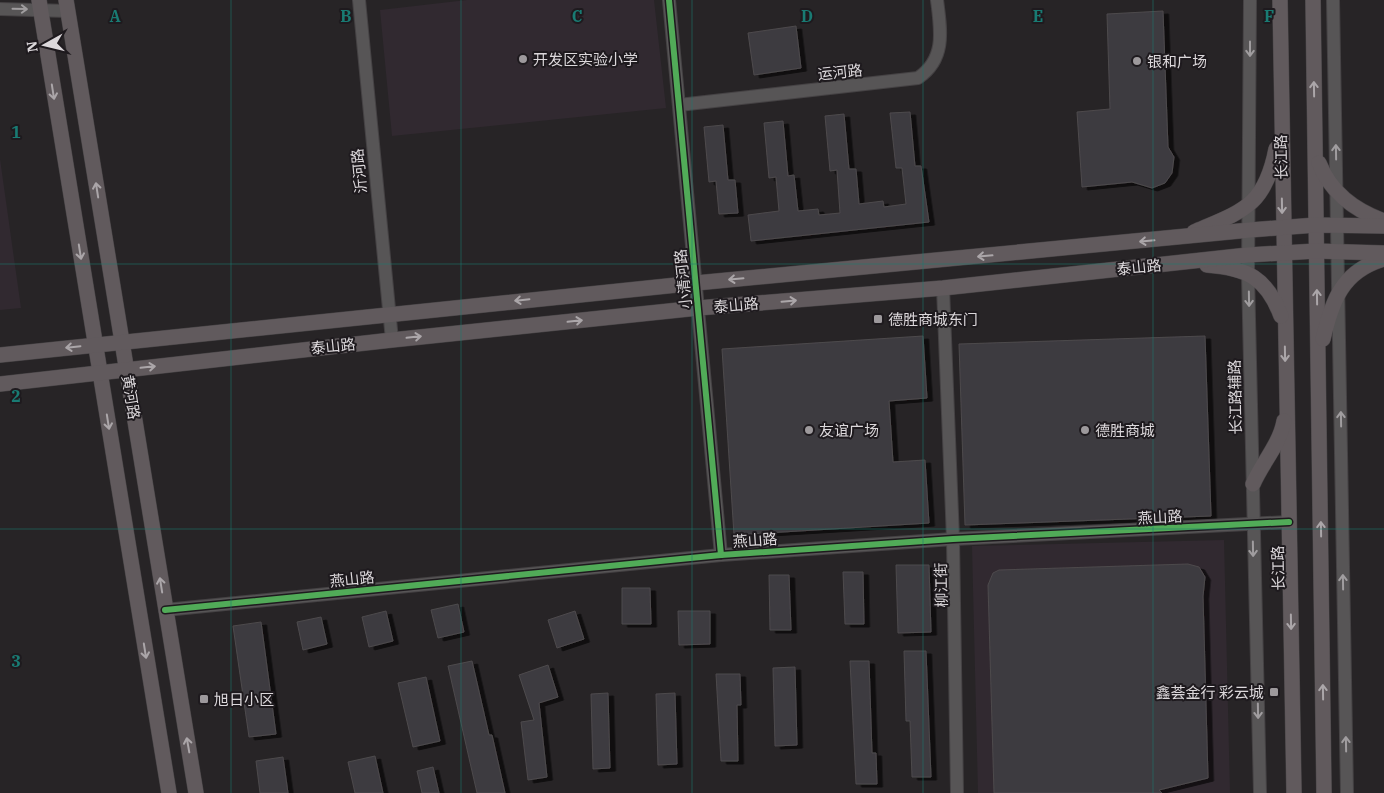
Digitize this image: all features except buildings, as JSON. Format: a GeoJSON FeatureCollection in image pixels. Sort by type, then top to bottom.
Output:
{"type":"FeatureCollection","features":[{"type":"Feature","properties":{"kind":"main road","name":"长江路"},"geometry":{"type":"LineString","coordinates":[[1280,0],[1282,228],[1290,522],[1294,793]]}},
{"type":"Feature","properties":{"kind":"main road"},"geometry":{"type":"LineString","coordinates":[[1313,0],[1324,793]]}},
{"type":"Feature","properties":{"kind":"main road","name":"黄河路"},"geometry":{"type":"LineString","coordinates":[[40,5],[168,793]]}},
{"type":"Feature","properties":{"kind":"main road","name":"黄河路"},"geometry":{"type":"LineString","coordinates":[[67,5],[196,793]]}},
{"type":"Feature","properties":{"kind":"main road"},"geometry":{"type":"LineString","coordinates":[[1179,238],[1237,213],[1263,190],[1270,174],[1281,111]]}},
{"type":"Feature","properties":{"kind":"main road"},"geometry":{"type":"LineString","coordinates":[[1315,144],[1318,162],[1326,180],[1359,211],[1384,221]]}},
{"type":"Feature","properties":{"kind":"main road","name":"泰山路"},"geometry":{"type":"LineString","coordinates":[[0,355],[696,283],[1250,230],[1316,225],[1384,226]]}},
{"type":"Feature","properties":{"kind":"main road","name":"泰山路"},"geometry":{"type":"LineString","coordinates":[[0,384],[698,308],[943,288],[1248,255],[1316,251],[1384,253]]}},
{"type":"Feature","properties":{"kind":"main road"},"geometry":{"type":"LineString","coordinates":[[1318,358],[1334,301],[1346,281],[1364,267],[1384,259]]}},
{"type":"Feature","properties":{"kind":"main road"},"geometry":{"type":"LineString","coordinates":[[1181,263],[1219,266],[1248,275],[1267,287],[1273,296],[1284,332]]}},
{"type":"Feature","properties":{"kind":"main road"},"geometry":{"type":"LineString","coordinates":[[1253,484],[1260,466],[1282,431],[1286,410]]}},
{"type":"Feature","properties":{"kind":"street","name":"沂河路"},"geometry":{"type":"LineString","coordinates":[[359,0],[392,340]]}},
{"type":"Feature","properties":{"kind":"street","name":"小清河路"},"geometry":{"type":"LineString","coordinates":[[669,0],[721,555]]}},
{"type":"Feature","properties":{"kind":"street","name":"运河路"},"geometry":{"type":"LineString","coordinates":[[679,105],[918,78],[930,70],[940,49],[937,0]]}},
{"type":"Feature","properties":{"kind":"street","name":"长江路辅路"},"geometry":{"type":"LineString","coordinates":[[1250,0],[1250,230],[1248,275],[1260,793]]}},
{"type":"Feature","properties":{"kind":"street"},"geometry":{"type":"LineString","coordinates":[[1333,0],[1347,793]]}},
{"type":"Feature","properties":{"kind":"street"},"geometry":{"type":"LineString","coordinates":[[0,9],[40,5],[67,5]]}},
{"type":"Feature","properties":{"kind":"street","name":"柳江街"},"geometry":{"type":"LineString","coordinates":[[943,288],[953,538],[957,793]]}},
{"type":"Feature","properties":{"kind":"street","name":"燕山路"},"geometry":{"type":"LineString","coordinates":[[165,610],[721,555],[953,538],[1290,522]]}},
{"type":"Feature","properties":{"kind":"shaded area","name":"开发区实验小学"},"geometry":{"type":"Polygon","coordinates":[[[467,0],[654,0],[666,108],[392,136],[380,10],[467,0]]]}},
{"type":"Feature","properties":{"kind":"shaded area"},"geometry":{"type":"Polygon","coordinates":[[[0,159],[21,308],[0,310],[0,159]]]}},
{"type":"Feature","properties":{"kind":"shaded area"},"geometry":{"type":"Polygon","coordinates":[[[1224,540],[1230,793],[978,793],[972,546],[1224,540]]]}},
{"type":"Feature","properties":{"kind":"cycle path"},"geometry":{"type":"LineString","coordinates":[[669,0],[721,555]]}},
{"type":"Feature","properties":{"kind":"cycle path"},"geometry":{"type":"LineString","coordinates":[[165,610],[721,555],[953,539],[1289,522]]}},
{"type":"Feature","properties":{"kind":"place","name":"开发区实验小学"},"geometry":{"type":"Point","coordinates":[523,59]}},
{"type":"Feature","properties":{"kind":"place","name":"银和广场"},"geometry":{"type":"Point","coordinates":[1137,61]}},
{"type":"Feature","properties":{"kind":"place","name":"德胜商城东门"},"geometry":{"type":"Point","coordinates":[878,319]}},
{"type":"Feature","properties":{"kind":"place","name":"友谊广场"},"geometry":{"type":"Point","coordinates":[809,430]}},
{"type":"Feature","properties":{"kind":"place","name":"德胜商城"},"geometry":{"type":"Point","coordinates":[1085,430]}},
{"type":"Feature","properties":{"kind":"place","name":"鑫荟金行 彩云城"},"geometry":{"type":"Point","coordinates":[1274,692]}},
{"type":"Feature","properties":{"kind":"place","name":"旭日小区"},"geometry":{"type":"Point","coordinates":[204,699]}}]}
